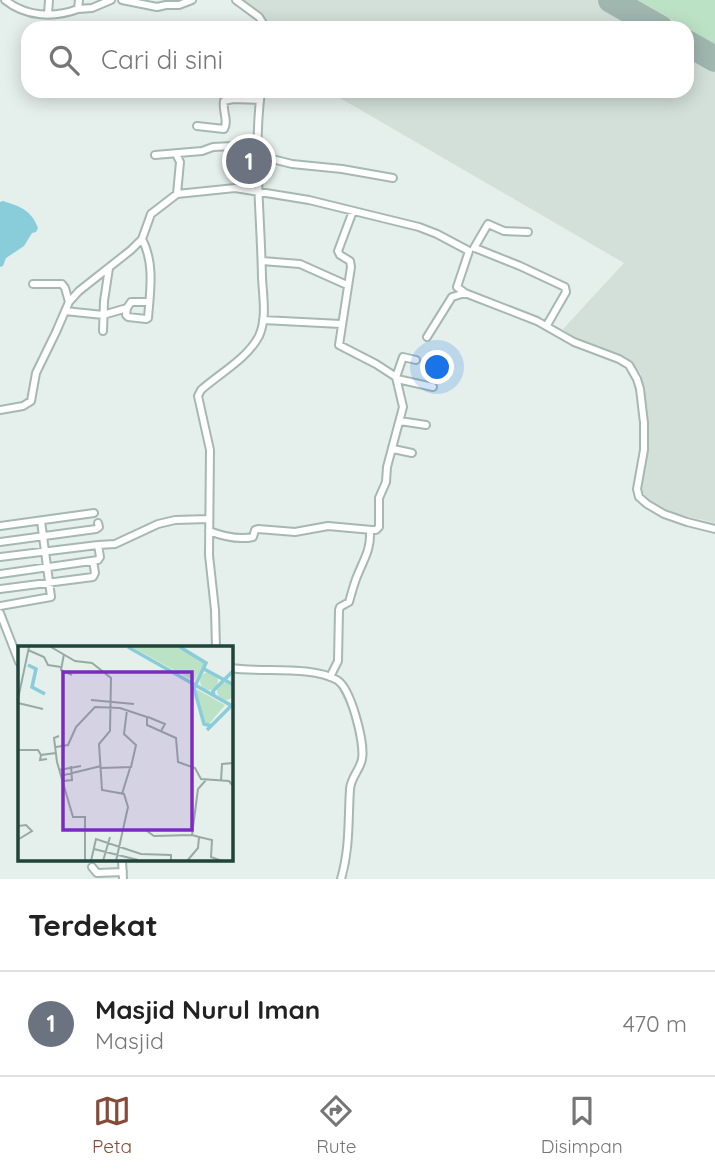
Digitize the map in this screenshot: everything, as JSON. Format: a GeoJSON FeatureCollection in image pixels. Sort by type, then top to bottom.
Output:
{"type":"FeatureCollection","features":[{"type":"Feature","properties":{"kind":"street"},"geometry":{"type":"LineString","coordinates":[[5,0],[27,13],[48,14],[92,8],[111,0]]}},
{"type":"Feature","properties":{"kind":"street"},"geometry":{"type":"LineString","coordinates":[[48,14],[49,0]]}},
{"type":"Feature","properties":{"kind":"street"},"geometry":{"type":"LineString","coordinates":[[78,9],[79,0]]}},
{"type":"Feature","properties":{"kind":"street"},"geometry":{"type":"LineString","coordinates":[[122,0],[157,8],[192,0]]}},
{"type":"Feature","properties":{"kind":"street"},"geometry":{"type":"LineString","coordinates":[[236,0],[255,12],[262,21]]}},
{"type":"Feature","properties":{"kind":"street"},"geometry":{"type":"LineString","coordinates":[[197,125],[224,129],[225,101],[260,100],[257,153],[262,261],[261,333],[250,349],[198,393],[210,450],[208,519],[216,646]]}},
{"type":"Feature","properties":{"kind":"street"},"geometry":{"type":"LineString","coordinates":[[155,155],[202,151],[224,146],[241,147],[292,164],[393,178]]}},
{"type":"Feature","properties":{"kind":"street"},"geometry":{"type":"LineString","coordinates":[[176,154],[180,162],[177,194]]}},
{"type":"Feature","properties":{"kind":"street"},"geometry":{"type":"LineString","coordinates":[[0,410],[23,406],[32,401],[36,373],[69,302],[142,239],[151,214],[177,194],[236,188],[259,191],[316,201],[428,230],[530,270],[565,288],[566,292],[547,326]]}},
{"type":"Feature","properties":{"kind":"street"},"geometry":{"type":"LineString","coordinates":[[354,211],[338,251],[351,264],[339,346],[376,364],[397,378],[433,387]]}},
{"type":"Feature","properties":{"kind":"street"},"geometry":{"type":"LineString","coordinates":[[427,337],[452,297],[485,226],[488,224],[503,231],[528,232]]}},
{"type":"Feature","properties":{"kind":"street"},"geometry":{"type":"LineString","coordinates":[[142,239],[148,254],[150,286],[149,302],[148,318],[127,316],[127,308],[131,302],[149,302]]}},
{"type":"Feature","properties":{"kind":"street"},"geometry":{"type":"LineString","coordinates":[[262,261],[300,264],[348,285]]}},
{"type":"Feature","properties":{"kind":"street"},"geometry":{"type":"LineString","coordinates":[[103,331],[109,268]]}},
{"type":"Feature","properties":{"kind":"street"},"geometry":{"type":"LineString","coordinates":[[33,284],[62,284],[69,302]]}},
{"type":"Feature","properties":{"kind":"street"},"geometry":{"type":"LineString","coordinates":[[457,287],[465,293],[547,326],[574,342],[629,365],[640,389],[644,423],[644,456],[637,489],[641,499],[656,510],[673,517],[715,529]]}},
{"type":"Feature","properties":{"kind":"street"},"geometry":{"type":"LineString","coordinates":[[452,297],[465,293]]}},
{"type":"Feature","properties":{"kind":"street"},"geometry":{"type":"LineString","coordinates":[[65,311],[103,315],[127,308]]}},
{"type":"Feature","properties":{"kind":"street"},"geometry":{"type":"LineString","coordinates":[[263,320],[341,324]]}},
{"type":"Feature","properties":{"kind":"street"},"geometry":{"type":"LineString","coordinates":[[209,531],[248,539],[253,537],[258,528],[295,532],[328,526],[376,530],[379,527],[379,498],[386,482],[387,467],[403,403],[397,378],[402,357],[416,360]]}},
{"type":"Feature","properties":{"kind":"street"},"geometry":{"type":"LineString","coordinates":[[400,421],[426,425]]}},
{"type":"Feature","properties":{"kind":"street"},"geometry":{"type":"LineString","coordinates":[[393,449],[412,453]]}},
{"type":"Feature","properties":{"kind":"street"},"geometry":{"type":"LineString","coordinates":[[0,526],[94,513]]}},
{"type":"Feature","properties":{"kind":"street"},"geometry":{"type":"LineString","coordinates":[[0,557],[121,543],[158,524],[175,520],[208,519]]}},
{"type":"Feature","properties":{"kind":"street"},"geometry":{"type":"LineString","coordinates":[[0,606],[51,597],[41,521]]}},
{"type":"Feature","properties":{"kind":"street"},"geometry":{"type":"LineString","coordinates":[[0,542],[98,528],[99,523]]}},
{"type":"Feature","properties":{"kind":"street"},"geometry":{"type":"LineString","coordinates":[[330,677],[338,661],[339,610],[349,602],[358,573],[366,559],[370,530]]}},
{"type":"Feature","properties":{"kind":"street"},"geometry":{"type":"LineString","coordinates":[[0,574],[93,561],[100,558],[98,545]]}},
{"type":"Feature","properties":{"kind":"street"},"geometry":{"type":"LineString","coordinates":[[0,589],[94,576],[93,561]]}},
{"type":"Feature","properties":{"kind":"street"},"geometry":{"type":"LineString","coordinates":[[0,613],[18,659]]}},
{"type":"Feature","properties":{"kind":"street"},"geometry":{"type":"LineString","coordinates":[[233,668],[295,671],[330,677],[340,683],[348,693],[357,721],[362,751],[361,764],[351,783],[348,851],[341,879]]}},
{"type":"Feature","properties":{"kind":"street"},"geometry":{"type":"LineString","coordinates":[[92,867],[97,873],[123,876]]}},
{"type":"Feature","properties":{"kind":"shaded area"},"geometry":{"type":"Polygon","coordinates":[[[243,0],[715,0],[715,523],[669,512],[651,502],[641,491],[649,449],[649,431],[641,374],[627,358],[577,339],[563,329],[624,263],[340,98],[694,98],[694,21],[266,21],[243,0]]]}},
{"type":"Feature","properties":{"kind":"green space"},"geometry":{"type":"Polygon","coordinates":[[[638,0],[715,0],[715,44],[694,32],[694,21],[675,21],[638,0]]]}},
{"type":"Feature","properties":{"kind":"water"},"geometry":{"type":"Polygon","coordinates":[[[0,202],[25,210],[38,228],[24,246],[6,258],[0,267],[0,202]]]}},
{"type":"Feature","properties":{"kind":"runway"},"geometry":{"type":"LineString","coordinates":[[611,0],[648,21]]}},
{"type":"Feature","properties":{"kind":"runway"},"geometry":{"type":"LineString","coordinates":[[694,47],[715,59]]}},
{"type":"Feature","properties":{"kind":"place","name":"Masjid Nurul Iman"},"geometry":{"type":"Point","coordinates":[249,161]}}]}
